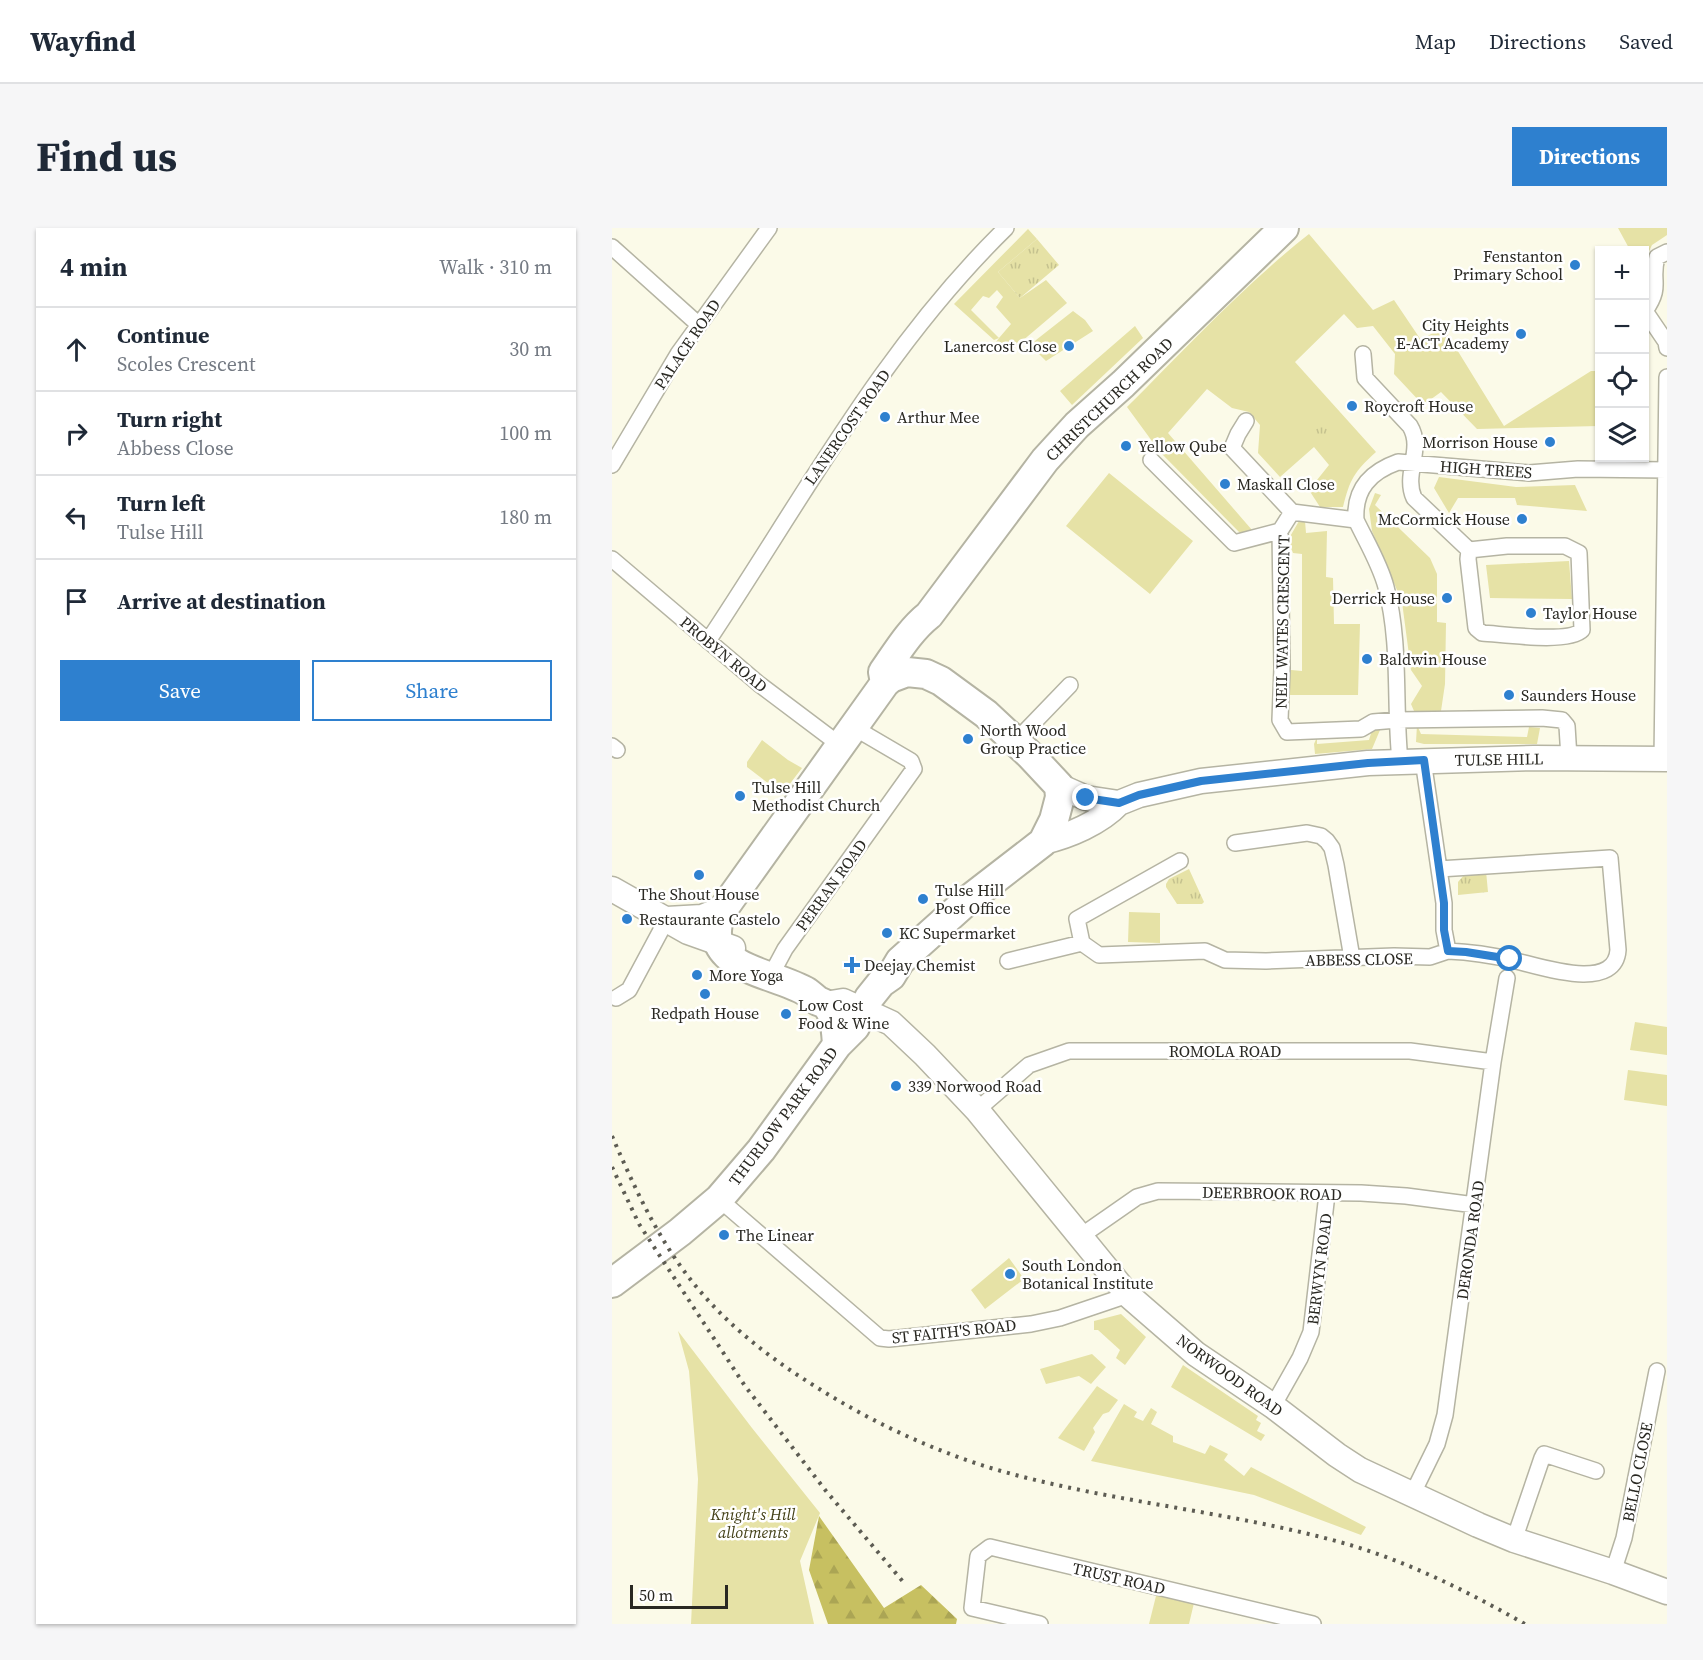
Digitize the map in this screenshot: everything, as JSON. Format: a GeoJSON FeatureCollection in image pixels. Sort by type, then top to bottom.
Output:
{"type":"FeatureCollection","features":[{"type":"Feature","properties":{"kind":"highway","name":"CHRISTCHURCH ROAD"},"geometry":{"type":"LineString","coordinates":[[743,962],[716,926],[723,908],[885,683],[883,672],[918,624],[929,615],[1045,460],[1077,425],[1123,384],[1284,228]]}},
{"type":"Feature","properties":{"kind":"highway","name":"CHRISTCHURCH ROAD"},"geometry":{"type":"LineString","coordinates":[[929,615],[923,644],[933,670],[941,681]]}},
{"type":"Feature","properties":{"kind":"highway"},"geometry":{"type":"LineString","coordinates":[[885,683],[906,672],[926,674],[941,681],[986,714],[1016,741],[1059,786],[1060,797],[1057,812],[1043,842]]}},
{"type":"Feature","properties":{"kind":"highway","name":"TULSE HILL"},"geometry":{"type":"LineString","coordinates":[[834,1002],[871,976],[895,969],[968,900],[1043,842]]}},
{"type":"Feature","properties":{"kind":"highway","name":"NORWOOD ROAD"},"geometry":{"type":"LineString","coordinates":[[743,962],[834,1002]]}},
{"type":"Feature","properties":{"kind":"highway","name":"THURLOW PARK ROAD"},"geometry":{"type":"LineString","coordinates":[[612,1283],[680,1232],[718,1199],[774,1133],[837,1045],[834,1002]]}},
{"type":"Feature","properties":{"kind":"main road","name":"TULSE HILL"},"geometry":{"type":"LineString","coordinates":[[1043,842],[1061,838],[1111,811],[1119,803],[1139,795],[1201,781],[1412,761],[1664,759]]}},
{"type":"Feature","properties":{"kind":"main road","name":"TULSE HILL"},"geometry":{"type":"LineString","coordinates":[[1059,786],[1086,798],[1119,803]]}},
{"type":"Feature","properties":{"kind":"main road"},"geometry":{"type":"LineString","coordinates":[[612,889],[743,962]]}},
{"type":"Feature","properties":{"kind":"main road"},"geometry":{"type":"LineString","coordinates":[[667,919],[702,917],[723,908]]}},
{"type":"Feature","properties":{"kind":"main road"},"geometry":{"type":"LineString","coordinates":[[890,1022],[886,994],[895,969]]}},
{"type":"Feature","properties":{"kind":"main road","name":"NORWOOD ROAD"},"geometry":{"type":"LineString","coordinates":[[834,1002],[890,1022],[925,1054],[977,1110],[1128,1295],[1196,1354],[1273,1406],[1337,1455],[1360,1470],[1412,1496],[1514,1540],[1667,1592]]}},
{"type":"Feature","properties":{"kind":"street","name":"PALACE ROAD"},"geometry":{"type":"LineString","coordinates":[[612,465],[659,384],[699,324],[769,228]]}},
{"type":"Feature","properties":{"kind":"street","name":"LANERCOST ROAD"},"geometry":{"type":"LineString","coordinates":[[708,641],[819,467],[902,347],[958,277],[1006,228]]}},
{"type":"Feature","properties":{"kind":"street"},"geometry":{"type":"LineString","coordinates":[[612,247],[699,324]]}},
{"type":"Feature","properties":{"kind":"street"},"geometry":{"type":"LineString","coordinates":[[1667,252],[1657,257],[1654,272],[1657,279],[1656,290],[1653,300],[1645,311],[1666,342],[1667,348]]}},
{"type":"Feature","properties":{"kind":"street"},"geometry":{"type":"LineString","coordinates":[[1364,354],[1365,378],[1415,434],[1416,445],[1409,488],[1414,498],[1469,550],[1507,546],[1565,546],[1579,553],[1582,630],[1578,634],[1558,637],[1482,633],[1476,628],[1468,559],[1469,550]]}},
{"type":"Feature","properties":{"kind":"street"},"geometry":{"type":"LineString","coordinates":[[1664,759],[1667,379]]}},
{"type":"Feature","properties":{"kind":"street"},"geometry":{"type":"LineString","coordinates":[[1246,421],[1232,448],[1292,512],[1356,520],[1386,585],[1396,645],[1396,720],[1412,761],[1439,869],[1448,951]]}},
{"type":"Feature","properties":{"kind":"street"},"geometry":{"type":"LineString","coordinates":[[1151,460],[1234,543],[1280,531]]}},
{"type":"Feature","properties":{"kind":"street","name":"HIGH TREES"},"geometry":{"type":"LineString","coordinates":[[1356,520],[1357,500],[1369,479],[1386,466],[1398,462],[1528,473],[1578,469],[1666,470]]}},
{"type":"Feature","properties":{"kind":"street","name":"NEIL WATES CRESCENT"},"geometry":{"type":"LineString","coordinates":[[1292,512],[1280,531],[1282,668],[1280,720],[1287,732],[1361,729],[1373,722],[1396,720]]}},
{"type":"Feature","properties":{"kind":"street","name":"PROBYN ROAD"},"geometry":{"type":"LineString","coordinates":[[612,559],[784,704],[847,736]]}},
{"type":"Feature","properties":{"kind":"street"},"geometry":{"type":"LineString","coordinates":[[1016,741],[1070,685]]}},
{"type":"Feature","properties":{"kind":"street"},"geometry":{"type":"LineString","coordinates":[[1396,720],[1542,718],[1562,720],[1567,726],[1569,758]]}},
{"type":"Feature","properties":{"kind":"street","name":"PERRAN ROAD"},"geometry":{"type":"LineString","coordinates":[[743,962],[785,949],[914,769],[911,761],[847,736]]}},
{"type":"Feature","properties":{"kind":"street"},"geometry":{"type":"LineString","coordinates":[[1235,843],[1307,833],[1315,833],[1327,841],[1332,848],[1336,865],[1352,958]]}},
{"type":"Feature","properties":{"kind":"street","name":"ABBESS CLOSE"},"geometry":{"type":"LineString","coordinates":[[1082,943],[1099,955],[1205,951],[1225,960],[1266,962],[1394,956],[1430,957],[1448,951],[1466,952],[1566,972],[1589,974],[1609,967],[1616,960],[1618,950],[1610,858],[1439,869]]}},
{"type":"Feature","properties":{"kind":"street"},"geometry":{"type":"LineString","coordinates":[[1008,961],[1082,943],[1077,919],[1180,861]]}},
{"type":"Feature","properties":{"kind":"street"},"geometry":{"type":"LineString","coordinates":[[616,998],[629,990],[667,919]]}},
{"type":"Feature","properties":{"kind":"street","name":"DERONDA ROAD"},"geometry":{"type":"LineString","coordinates":[[1412,1496],[1437,1444],[1445,1415],[1493,1062],[1507,978]]}},
{"type":"Feature","properties":{"kind":"street","name":"ROMOLA ROAD"},"geometry":{"type":"LineString","coordinates":[[977,1110],[1029,1065],[1070,1051],[1410,1051],[1493,1062]]}},
{"type":"Feature","properties":{"kind":"street","name":"DEERBROOK ROAD"},"geometry":{"type":"LineString","coordinates":[[1081,1236],[1137,1197],[1158,1191],[1406,1196],[1475,1205]]}},
{"type":"Feature","properties":{"kind":"street","name":"BERWYN ROAD"},"geometry":{"type":"LineString","coordinates":[[1273,1406],[1300,1358],[1311,1332],[1327,1194]]}},
{"type":"Feature","properties":{"kind":"street","name":"ST FAITH'S ROAD"},"geometry":{"type":"LineString","coordinates":[[718,1199],[880,1338],[889,1339],[1041,1322],[1060,1318],[1128,1295]]}},
{"type":"Feature","properties":{"kind":"street","name":"BELLO CLOSE"},"geometry":{"type":"LineString","coordinates":[[1613,1572],[1624,1538],[1657,1371]]}},
{"type":"Feature","properties":{"kind":"street"},"geometry":{"type":"LineString","coordinates":[[1514,1540],[1544,1454],[1596,1471]]}},
{"type":"Feature","properties":{"kind":"street","name":"TRUST ROAD"},"geometry":{"type":"LineString","coordinates":[[1040,1624],[972,1608],[978,1557],[990,1547],[1313,1624]]}},
{"type":"Feature","properties":{"kind":"green space"},"geometry":{"type":"Polygon","coordinates":[[[1618,228],[1667,228],[1667,235],[1652,245],[1649,251],[1649,246],[1628,246],[1618,228]]]}},
{"type":"Feature","properties":{"kind":"green space"},"geometry":{"type":"Polygon","coordinates":[[[1028,229],[1037,239],[998,272],[1020,298],[1046,280],[1067,303],[1008,353],[996,342],[999,338],[994,340],[954,304],[1028,229]],[[997,290],[989,298],[983,296],[971,310],[999,338],[1011,324],[996,307],[1003,297],[997,290]]]}},
{"type":"Feature","properties":{"kind":"green space"},"geometry":{"type":"Polygon","coordinates":[[[1309,234],[1373,310],[1394,300],[1421,340],[1443,327],[1504,426],[1591,371],[1595,371],[1595,426],[1477,429],[1441,392],[1423,405],[1394,374],[1395,354],[1373,326],[1357,328],[1344,314],[1295,362],[1376,452],[1354,477],[1343,507],[1320,507],[1309,490],[1329,465],[1314,447],[1280,477],[1258,453],[1260,425],[1249,412],[1232,408],[1207,389],[1168,433],[1252,530],[1240,533],[1160,452],[1127,407],[1238,296],[1309,234]]]}},
{"type":"Feature","properties":{"kind":"green space"},"geometry":{"type":"Polygon","coordinates":[[[1037,239],[1059,265],[1020,298],[998,272],[1037,239]]]}},
{"type":"Feature","properties":{"kind":"green space"},"geometry":{"type":"Polygon","coordinates":[[[1073,311],[1085,320],[1093,331],[1046,361],[1031,346],[1073,311]]]}},
{"type":"Feature","properties":{"kind":"green space"},"geometry":{"type":"Polygon","coordinates":[[[1135,326],[1143,338],[1072,405],[1060,391],[1135,326]]]}},
{"type":"Feature","properties":{"kind":"green space"},"geometry":{"type":"Polygon","coordinates":[[[1318,415],[1327,418],[1330,427],[1327,436],[1318,439],[1309,436],[1306,427],[1309,418],[1318,415]]]}},
{"type":"Feature","properties":{"kind":"green space"},"geometry":{"type":"Polygon","coordinates":[[[1109,473],[1193,541],[1150,594],[1066,526],[1109,473]]]}},
{"type":"Feature","properties":{"kind":"green space"},"geometry":{"type":"Polygon","coordinates":[[[1439,477],[1516,487],[1575,485],[1587,511],[1517,505],[1515,498],[1458,498],[1449,513],[1434,488],[1439,477]]]}},
{"type":"Feature","properties":{"kind":"green space"},"geometry":{"type":"Polygon","coordinates":[[[1375,493],[1381,495],[1375,505],[1430,558],[1437,574],[1437,622],[1446,623],[1445,684],[1441,711],[1414,711],[1411,704],[1422,686],[1411,670],[1402,602],[1372,531],[1369,509],[1375,493]]]}},
{"type":"Feature","properties":{"kind":"green space"},"geometry":{"type":"Polygon","coordinates":[[[1299,521],[1305,521],[1306,533],[1327,531],[1326,577],[1333,578],[1334,624],[1360,624],[1358,695],[1287,695],[1291,670],[1302,671],[1302,554],[1293,553],[1288,540],[1299,521]]]}},
{"type":"Feature","properties":{"kind":"green space"},"geometry":{"type":"Polygon","coordinates":[[[1569,561],[1572,599],[1490,598],[1486,565],[1569,561]]]}},
{"type":"Feature","properties":{"kind":"green space"},"geometry":{"type":"Polygon","coordinates":[[[1417,725],[1421,734],[1527,737],[1529,727],[1540,728],[1537,744],[1424,744],[1416,742],[1417,725]]]}},
{"type":"Feature","properties":{"kind":"green space"},"geometry":{"type":"Polygon","coordinates":[[[1373,727],[1380,730],[1372,749],[1315,754],[1314,744],[1317,737],[1317,744],[1369,740],[1373,727]]]}},
{"type":"Feature","properties":{"kind":"green space"},"geometry":{"type":"Polygon","coordinates":[[[762,740],[802,768],[782,794],[747,767],[747,762],[762,740]]]}},
{"type":"Feature","properties":{"kind":"green space"},"geometry":{"type":"Polygon","coordinates":[[[1189,869],[1204,902],[1202,904],[1177,904],[1166,887],[1169,879],[1189,869]]]}},
{"type":"Feature","properties":{"kind":"green space"},"geometry":{"type":"Polygon","coordinates":[[[1486,871],[1488,892],[1458,895],[1458,882],[1464,875],[1486,871]]]}},
{"type":"Feature","properties":{"kind":"green space"},"geometry":{"type":"Polygon","coordinates":[[[1129,912],[1160,913],[1160,943],[1128,942],[1129,912]]]}},
{"type":"Feature","properties":{"kind":"green space"},"geometry":{"type":"Polygon","coordinates":[[[1635,1022],[1667,1027],[1667,1055],[1630,1050],[1635,1022]]]}},
{"type":"Feature","properties":{"kind":"green space"},"geometry":{"type":"Polygon","coordinates":[[[1628,1070],[1667,1075],[1667,1106],[1624,1100],[1628,1070]]]}},
{"type":"Feature","properties":{"kind":"green space"},"geometry":{"type":"Polygon","coordinates":[[[1009,1258],[1024,1279],[985,1309],[971,1290],[1009,1258]]]}},
{"type":"Feature","properties":{"kind":"green space"},"geometry":{"type":"Polygon","coordinates":[[[1121,1314],[1146,1337],[1125,1365],[1116,1358],[1120,1350],[1098,1330],[1094,1330],[1094,1321],[1121,1314]]]}},
{"type":"Feature","properties":{"kind":"green space","name":"Knight's Hill allotments"},"geometry":{"type":"Polygon","coordinates":[[[678,1331],[820,1513],[800,1561],[814,1624],[691,1624],[698,1479],[689,1371],[678,1331]]]}},
{"type":"Feature","properties":{"kind":"green space"},"geometry":{"type":"Polygon","coordinates":[[[1092,1354],[1106,1367],[1091,1384],[1079,1376],[1046,1384],[1040,1369],[1092,1354]]]}},
{"type":"Feature","properties":{"kind":"green space"},"geometry":{"type":"Polygon","coordinates":[[[1183,1365],[1258,1416],[1256,1420],[1261,1423],[1257,1431],[1265,1435],[1261,1441],[1171,1387],[1183,1365]]]}},
{"type":"Feature","properties":{"kind":"green space"},"geometry":{"type":"Polygon","coordinates":[[[1097,1386],[1118,1400],[1109,1412],[1103,1414],[1093,1428],[1095,1432],[1084,1451],[1058,1438],[1097,1386]]]}},
{"type":"Feature","properties":{"kind":"green space"},"geometry":{"type":"Polygon","coordinates":[[[1124,1404],[1137,1412],[1134,1417],[1143,1421],[1151,1408],[1157,1412],[1151,1424],[1173,1436],[1173,1442],[1205,1454],[1210,1445],[1228,1454],[1224,1460],[1244,1476],[1251,1467],[1366,1527],[1361,1535],[1254,1495],[1091,1461],[1124,1404]]]}},
{"type":"Feature","properties":{"kind":"green space"},"geometry":{"type":"Polygon","coordinates":[[[819,1516],[884,1608],[921,1585],[957,1619],[956,1624],[828,1624],[809,1570],[819,1516]]]}},
{"type":"Feature","properties":{"kind":"green space"},"geometry":{"type":"Polygon","coordinates":[[[1157,1592],[1194,1603],[1189,1624],[1149,1624],[1157,1592]]]}},
{"type":"Feature","properties":{"kind":"railway"},"geometry":{"type":"LineString","coordinates":[[612,1136],[655,1225],[675,1259],[700,1291],[729,1322],[761,1349],[835,1399],[904,1435],[952,1455],[1001,1471],[1084,1491],[1253,1522],[1361,1548],[1433,1577],[1525,1624]]}},
{"type":"Feature","properties":{"kind":"railway"},"geometry":{"type":"LineString","coordinates":[[612,1167],[639,1224],[745,1386],[826,1491],[905,1584]]}},
{"type":"Feature","properties":{"kind":"place","name":"Fenstanton Primary School"},"geometry":{"type":"Point","coordinates":[1575,265]}},
{"type":"Feature","properties":{"kind":"place","name":"City Heights E-ACT Academy"},"geometry":{"type":"Point","coordinates":[1521,334]}},
{"type":"Feature","properties":{"kind":"place","name":"Lanercost Close"},"geometry":{"type":"Point","coordinates":[1069,346]}},
{"type":"Feature","properties":{"kind":"place","name":"Roycroft House"},"geometry":{"type":"Point","coordinates":[1352,406]}},
{"type":"Feature","properties":{"kind":"place","name":"Arthur Mee"},"geometry":{"type":"Point","coordinates":[885,417]}},
{"type":"Feature","properties":{"kind":"place","name":"Morrison House"},"geometry":{"type":"Point","coordinates":[1550,442]}},
{"type":"Feature","properties":{"kind":"place","name":"Yellow Qube"},"geometry":{"type":"Point","coordinates":[1126,446]}},
{"type":"Feature","properties":{"kind":"place","name":"Maskall Close"},"geometry":{"type":"Point","coordinates":[1225,484]}},
{"type":"Feature","properties":{"kind":"place","name":"McCormick House"},"geometry":{"type":"Point","coordinates":[1522,519]}},
{"type":"Feature","properties":{"kind":"place","name":"Derrick House"},"geometry":{"type":"Point","coordinates":[1447,598]}},
{"type":"Feature","properties":{"kind":"place","name":"Taylor House"},"geometry":{"type":"Point","coordinates":[1531,613]}},
{"type":"Feature","properties":{"kind":"place","name":"Baldwin House"},"geometry":{"type":"Point","coordinates":[1367,659]}},
{"type":"Feature","properties":{"kind":"place","name":"Saunders House"},"geometry":{"type":"Point","coordinates":[1509,695]}},
{"type":"Feature","properties":{"kind":"place","name":"North Wood Group Practice"},"geometry":{"type":"Point","coordinates":[968,739]}},
{"type":"Feature","properties":{"kind":"place","name":"Tulse Hill Methodist Church"},"geometry":{"type":"Point","coordinates":[740,796]}},
{"type":"Feature","properties":{"kind":"place","name":"The Shout House"},"geometry":{"type":"Point","coordinates":[699,875]}},
{"type":"Feature","properties":{"kind":"place","name":"Tulse Hill Post Office"},"geometry":{"type":"Point","coordinates":[923,899]}},
{"type":"Feature","properties":{"kind":"place","name":"Restaurante Castelo"},"geometry":{"type":"Point","coordinates":[627,919]}},
{"type":"Feature","properties":{"kind":"place","name":"KC Supermarket"},"geometry":{"type":"Point","coordinates":[887,933]}},
{"type":"Feature","properties":{"kind":"place","name":"Deejay Chemist"},"geometry":{"type":"Point","coordinates":[852,965]}},
{"type":"Feature","properties":{"kind":"place","name":"More Yoga"},"geometry":{"type":"Point","coordinates":[697,975]}},
{"type":"Feature","properties":{"kind":"place","name":"Redpath House"},"geometry":{"type":"Point","coordinates":[705,994]}},
{"type":"Feature","properties":{"kind":"place","name":"Low Cost Food & Wine"},"geometry":{"type":"Point","coordinates":[786,1014]}},
{"type":"Feature","properties":{"kind":"place","name":"339 Norwood Road"},"geometry":{"type":"Point","coordinates":[896,1086]}},
{"type":"Feature","properties":{"kind":"place","name":"The Linear"},"geometry":{"type":"Point","coordinates":[724,1235]}},
{"type":"Feature","properties":{"kind":"place","name":"South London Botanical Institute"},"geometry":{"type":"Point","coordinates":[1010,1274]}},
{"type":"Feature","properties":{"kind":"route"},"geometry":{"type":"LineString","coordinates":[[1086,798],[1119,803],[1139,795],[1201,781],[1368,763],[1424,760],[1444,903],[1444,930],[1448,951],[1510,959]]}}]}
